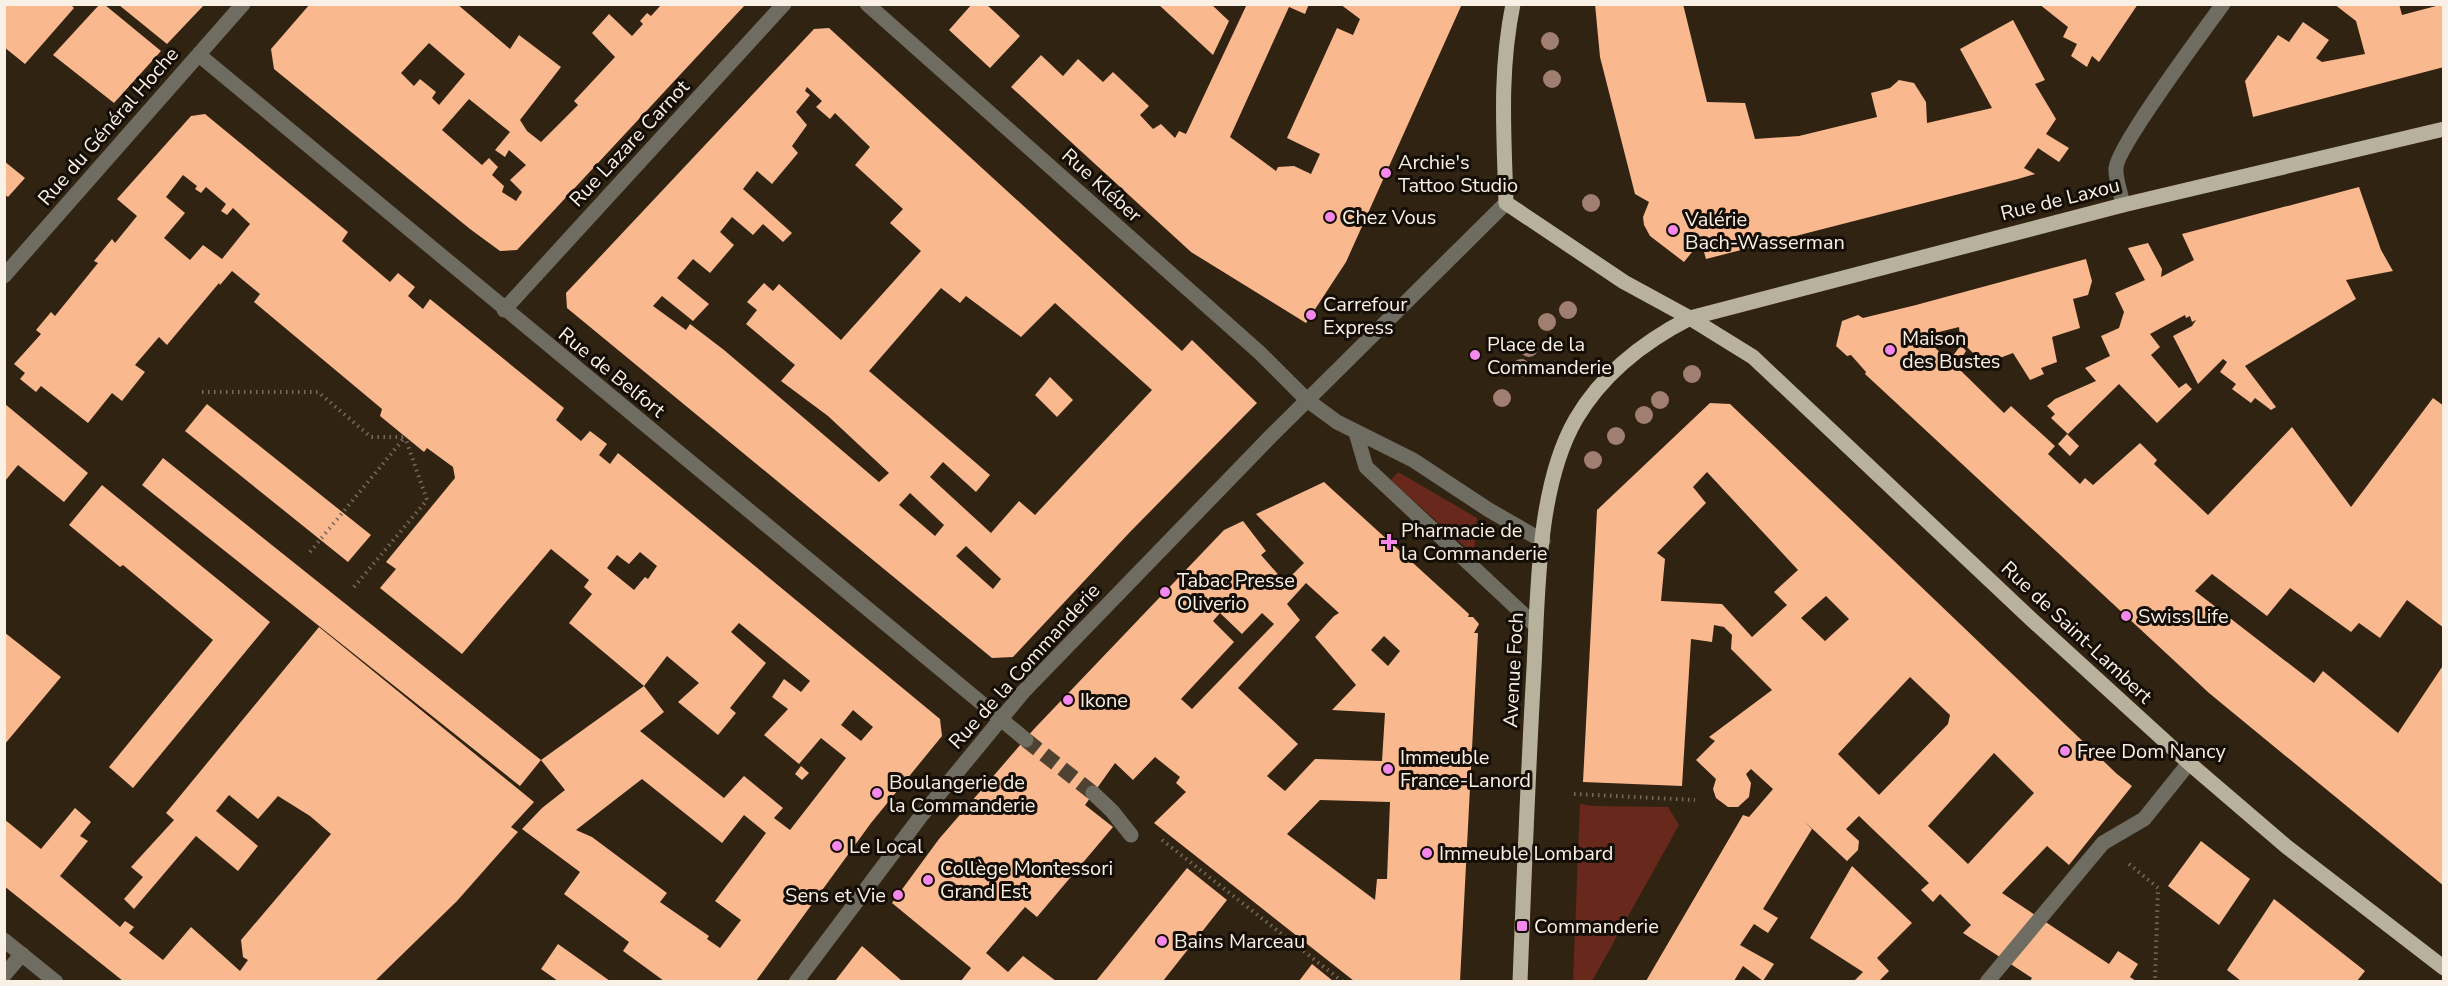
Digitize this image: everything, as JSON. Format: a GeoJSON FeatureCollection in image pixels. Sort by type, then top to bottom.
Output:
{"type":"FeatureCollection","features":[{"type":"Feature","properties":{"kind":"main road"},"geometry":{"type":"LineString","coordinates":[[1513,4],[1506,39],[1502,95],[1506,203],[1624,282],[1690,318]]}},
{"type":"Feature","properties":{"kind":"main road","name":"Rue de Laxou"},"geometry":{"type":"LineString","coordinates":[[1690,318],[2123,205],[2444,129]]}},
{"type":"Feature","properties":{"kind":"main road"},"geometry":{"type":"LineString","coordinates":[[1543,541],[1555,467],[1575,420],[1594,392],[1624,360],[1657,335],[1690,318]]}},
{"type":"Feature","properties":{"kind":"main road","name":"Rue de Saint-Lambert"},"geometry":{"type":"LineString","coordinates":[[1690,318],[1753,357],[2022,611],[2188,763],[2287,847],[2444,968]]}},
{"type":"Feature","properties":{"kind":"main road","name":"Avenue Foch"},"geometry":{"type":"LineString","coordinates":[[1520,981],[1536,626],[1543,541]]}},
{"type":"Feature","properties":{"kind":"street","name":"Rue du Général Hoche"},"geometry":{"type":"LineString","coordinates":[[4,276],[243,4]]}},
{"type":"Feature","properties":{"kind":"street","name":"Rue Lazare Carnot"},"geometry":{"type":"LineString","coordinates":[[504,310],[784,4]]}},
{"type":"Feature","properties":{"kind":"street","name":"Rue Kléber"},"geometry":{"type":"LineString","coordinates":[[867,4],[1260,353],[1307,400]]}},
{"type":"Feature","properties":{"kind":"street"},"geometry":{"type":"LineString","coordinates":[[2123,205],[2115,167],[2121,154],[2144,116],[2223,4]]}},
{"type":"Feature","properties":{"kind":"street","name":"Rue de Belfort"},"geometry":{"type":"LineString","coordinates":[[199,55],[504,310],[1026,740]]}},
{"type":"Feature","properties":{"kind":"street"},"geometry":{"type":"LineString","coordinates":[[1506,203],[1307,400],[1356,433],[1413,460],[1489,510],[1543,541]]}},
{"type":"Feature","properties":{"kind":"street","name":"Rue de la Commanderie"},"geometry":{"type":"LineString","coordinates":[[796,981],[921,816],[1000,718],[1307,400]]}},
{"type":"Feature","properties":{"kind":"street"},"geometry":{"type":"LineString","coordinates":[[1356,433],[1366,467],[1536,626]]}},
{"type":"Feature","properties":{"kind":"street"},"geometry":{"type":"LineString","coordinates":[[1987,981],[2103,843],[2144,819],[2188,763]]}},
{"type":"Feature","properties":{"kind":"street"},"geometry":{"type":"LineString","coordinates":[[1093,794],[1112,811],[1131,835]]}},
{"type":"Feature","properties":{"kind":"street"},"geometry":{"type":"LineString","coordinates":[[4,940],[56,981]]}},
{"type":"Feature","properties":{"kind":"street"},"geometry":{"type":"LineString","coordinates":[[4,975],[22,954]]}},
{"type":"Feature","properties":{"kind":"path"},"geometry":{"type":"LineString","coordinates":[[202,392],[318,392],[370,437],[405,437]]}},
{"type":"Feature","properties":{"kind":"path"},"geometry":{"type":"LineString","coordinates":[[310,552],[405,437]]}},
{"type":"Feature","properties":{"kind":"path"},"geometry":{"type":"LineString","coordinates":[[354,587],[427,500],[405,437]]}},
{"type":"Feature","properties":{"kind":"path"},"geometry":{"type":"LineString","coordinates":[[1574,794],[1695,800]]}},
{"type":"Feature","properties":{"kind":"path"},"geometry":{"type":"LineString","coordinates":[[1131,835],[1146,828],[1343,981]]}},
{"type":"Feature","properties":{"kind":"path"},"geometry":{"type":"LineString","coordinates":[[2103,843],[2158,888],[2155,979]]}},
{"type":"Feature","properties":{"kind":"shaded area"},"geometry":{"type":"Polygon","coordinates":[[[1398,472],[1477,518],[1474,555],[1391,480],[1398,472]]]}},
{"type":"Feature","properties":{"kind":"shaded area"},"geometry":{"type":"Polygon","coordinates":[[[1580,804],[1668,807],[1679,825],[1592,981],[1573,981],[1580,804]]]}},
{"type":"Feature","properties":{"kind":"building"},"geometry":{"type":"Polygon","coordinates":[[[4,4],[70,4],[74,8],[25,64],[4,47],[4,4]]]}},
{"type":"Feature","properties":{"kind":"building"},"geometry":{"type":"Polygon","coordinates":[[[310,4],[457,4],[510,49],[519,35],[561,67],[520,120],[527,131],[541,142],[578,105],[574,101],[615,57],[592,33],[609,14],[632,36],[643,24],[640,21],[647,13],[651,16],[661,5],[745,5],[517,250],[500,251],[470,229],[274,69],[271,49],[310,4]],[[429,43],[401,73],[414,86],[420,79],[436,92],[432,98],[439,105],[465,74],[429,43]],[[469,99],[442,130],[482,165],[489,158],[498,167],[492,175],[504,186],[502,192],[516,201],[522,192],[510,180],[526,165],[509,150],[505,157],[495,150],[510,132],[469,99]]]}},
{"type":"Feature","properties":{"kind":"building"},"geometry":{"type":"Polygon","coordinates":[[[972,4],[986,4],[1020,36],[990,68],[949,30],[972,4]]]}},
{"type":"Feature","properties":{"kind":"building"},"geometry":{"type":"Polygon","coordinates":[[[1158,4],[1211,4],[1229,21],[1213,55],[1158,4]]]}},
{"type":"Feature","properties":{"kind":"building"},"geometry":{"type":"Polygon","coordinates":[[[1247,4],[1309,4],[1305,14],[1289,7],[1230,137],[1276,171],[1278,167],[1294,166],[1311,174],[1320,154],[1287,138],[1337,28],[1353,35],[1360,19],[1340,4],[1462,4],[1346,262],[1306,323],[1191,252],[1011,87],[1041,55],[1063,76],[1078,59],[1103,82],[1113,72],[1149,106],[1140,115],[1153,129],[1161,124],[1175,138],[1179,131],[1186,134],[1247,4]]]}},
{"type":"Feature","properties":{"kind":"building"},"geometry":{"type":"Polygon","coordinates":[[[1595,4],[1683,4],[1707,102],[1745,103],[1755,139],[1799,136],[1877,117],[1871,93],[1890,88],[1899,80],[1914,83],[1926,102],[1927,123],[1992,108],[1960,49],[2013,20],[2045,80],[2035,84],[2056,119],[2046,134],[2069,148],[2059,162],[2038,148],[2024,168],[2035,174],[1706,259],[1701,241],[1684,262],[1650,236],[1644,225],[1643,217],[1649,202],[1635,194],[1600,57],[1595,4]]]}},
{"type":"Feature","properties":{"kind":"building"},"geometry":{"type":"Polygon","coordinates":[[[2039,4],[2138,4],[2099,62],[2092,56],[2087,67],[2071,56],[2077,44],[2063,37],[2068,27],[2039,4]]]}},
{"type":"Feature","properties":{"kind":"building"},"geometry":{"type":"Polygon","coordinates":[[[2334,4],[2399,4],[2402,15],[2436,6],[2435,4],[2444,4],[2444,67],[2253,117],[2245,81],[2278,35],[2289,42],[2303,22],[2329,40],[2316,58],[2322,62],[2365,54],[2356,21],[2334,4]]]}},
{"type":"Feature","properties":{"kind":"building"},"geometry":{"type":"Polygon","coordinates":[[[99,5],[105,5],[161,51],[114,103],[53,55],[99,5]]]}},
{"type":"Feature","properties":{"kind":"building"},"geometry":{"type":"Polygon","coordinates":[[[119,5],[204,5],[167,44],[119,5]]]}},
{"type":"Feature","properties":{"kind":"building"},"geometry":{"type":"Polygon","coordinates":[[[829,28],[1182,351],[1192,340],[1257,403],[1130,532],[1013,657],[992,658],[567,308],[566,293],[814,29],[829,28]],[[807,87],[805,91],[810,95],[796,112],[807,125],[792,146],[798,153],[772,184],[757,171],[743,189],[792,233],[783,242],[763,224],[753,235],[732,217],[720,232],[734,245],[710,273],[693,259],[677,278],[709,304],[693,321],[662,296],[653,306],[686,330],[690,324],[724,350],[879,482],[889,473],[828,416],[781,381],[795,365],[746,324],[757,310],[747,302],[764,283],[773,291],[779,284],[841,340],[921,251],[890,223],[903,209],[855,165],[870,147],[835,113],[830,119],[816,107],[822,101],[807,87]],[[941,288],[869,371],[990,475],[976,492],[943,462],[930,477],[991,533],[1019,501],[1035,515],[1152,390],[1055,303],[1021,337],[966,296],[960,303],[941,288]],[[910,493],[899,505],[935,536],[944,525],[910,493]],[[966,546],[956,556],[993,589],[1001,579],[966,546]]]}},
{"type":"Feature","properties":{"kind":"building"},"geometry":{"type":"Polygon","coordinates":[[[205,114],[348,232],[342,241],[390,282],[398,273],[415,287],[408,296],[423,309],[430,299],[564,408],[556,420],[581,441],[590,431],[607,444],[599,455],[610,464],[618,453],[940,719],[942,736],[871,823],[756,981],[664,981],[623,951],[629,942],[564,894],[580,872],[522,829],[542,808],[565,790],[541,760],[644,686],[569,623],[592,594],[584,587],[589,580],[551,549],[462,654],[380,588],[396,569],[386,562],[455,478],[453,467],[427,448],[424,452],[380,416],[382,409],[254,302],[260,294],[232,271],[220,285],[219,283],[167,345],[159,337],[135,365],[145,372],[122,401],[112,393],[88,423],[41,386],[36,392],[20,379],[25,373],[14,364],[41,334],[36,330],[51,312],[55,316],[98,263],[94,261],[112,239],[115,243],[137,216],[117,199],[191,116],[205,114]],[[183,175],[166,197],[185,213],[164,238],[190,260],[203,245],[222,259],[250,224],[233,208],[227,215],[221,211],[226,204],[206,187],[201,193],[195,189],[197,186],[183,175]],[[640,552],[629,564],[617,555],[607,568],[634,590],[645,577],[648,579],[657,566],[640,552]],[[739,623],[731,632],[766,663],[730,708],[736,713],[718,735],[678,702],[699,683],[667,656],[644,686],[664,712],[640,731],[724,798],[744,776],[783,808],[774,818],[790,830],[846,758],[821,738],[799,764],[764,735],[788,709],[772,697],[784,679],[801,692],[810,681],[739,623]],[[853,710],[841,725],[861,741],[873,727],[853,710]],[[642,779],[576,830],[592,837],[667,893],[660,902],[709,936],[707,939],[720,948],[741,920],[715,901],[766,833],[744,815],[722,843],[642,779]]]}},
{"type":"Feature","properties":{"kind":"building"},"geometry":{"type":"Polygon","coordinates":[[[4,161],[25,178],[8,197],[4,194],[4,161]]]}},
{"type":"Feature","properties":{"kind":"building"},"geometry":{"type":"Polygon","coordinates":[[[2359,187],[2381,250],[2393,271],[2346,280],[2356,299],[2245,366],[2276,407],[2271,410],[2255,398],[2251,403],[2232,389],[2236,384],[2220,372],[2227,362],[2223,359],[2198,384],[2173,336],[2192,326],[2196,320],[2192,322],[2190,316],[2186,318],[2185,315],[2150,334],[2160,347],[2151,355],[2179,388],[2186,383],[2192,389],[2157,423],[2119,384],[2068,434],[2051,418],[2055,414],[2047,406],[2055,399],[2096,381],[2085,368],[2110,356],[2101,336],[2119,328],[2124,312],[2115,293],[2145,280],[2128,248],[2148,243],[2162,269],[2161,277],[2194,260],[2182,234],[2359,187]]]}},
{"type":"Feature","properties":{"kind":"building"},"geometry":{"type":"Polygon","coordinates":[[[2086,259],[2092,281],[2088,295],[2073,299],[2080,328],[2052,337],[2057,362],[2041,368],[2044,374],[2030,380],[2013,353],[1984,364],[1965,345],[1961,345],[1966,351],[1956,366],[2004,413],[2011,406],[2055,446],[2048,454],[2080,484],[2085,478],[2093,485],[2140,443],[2157,460],[2154,464],[2208,515],[2292,427],[2351,507],[2433,398],[2444,406],[2444,628],[2407,600],[2380,638],[2359,623],[2351,632],[2290,588],[2267,616],[2212,574],[2195,591],[2314,683],[2323,671],[2398,733],[2444,664],[2444,886],[2209,693],[1865,374],[1866,372],[1851,355],[1847,356],[1836,346],[1842,321],[1858,315],[1863,318],[1916,305],[2086,259]],[[1959,327],[1931,334],[1931,344],[1949,361],[1961,345],[1959,327]]]}},
{"type":"Feature","properties":{"kind":"building"},"geometry":{"type":"Polygon","coordinates":[[[1050,377],[1073,400],[1057,417],[1035,395],[1050,377]]]}},
{"type":"Feature","properties":{"kind":"building"},"geometry":{"type":"Polygon","coordinates":[[[1710,403],[1730,404],[2132,786],[2069,865],[2047,846],[2002,893],[2109,964],[2118,951],[2138,964],[2130,977],[2136,981],[2030,981],[2032,978],[1963,933],[1971,925],[1940,894],[1933,902],[1921,890],[1929,883],[1859,816],[1846,829],[1859,841],[1858,850],[1847,861],[1805,822],[1812,829],[1763,909],[1778,918],[1768,933],[1754,924],[1740,945],[1774,964],[1763,981],[1743,966],[1734,981],[1646,981],[1743,815],[1749,817],[1773,789],[1751,769],[1746,774],[1751,783],[1749,797],[1738,807],[1728,807],[1716,798],[1713,789],[1716,779],[1696,760],[1715,741],[1709,737],[1772,690],[1731,649],[1732,635],[1724,627],[1714,625],[1712,642],[1691,639],[1682,786],[1583,782],[1597,510],[1710,403]],[[1707,472],[1693,487],[1706,503],[1657,553],[1665,559],[1661,601],[1722,604],[1752,637],[1787,605],[1774,592],[1798,570],[1707,472]],[[1826,596],[1801,618],[1825,641],[1849,619],[1826,596]],[[1910,677],[1838,754],[1879,795],[1948,724],[1950,715],[1910,677]],[[1994,753],[1928,826],[1968,864],[2034,793],[1994,753]]]}},
{"type":"Feature","properties":{"kind":"building"},"geometry":{"type":"Polygon","coordinates":[[[5,404],[88,473],[64,502],[18,465],[5,481],[5,404]]]}},
{"type":"Feature","properties":{"kind":"building"},"geometry":{"type":"Polygon","coordinates":[[[207,404],[371,535],[348,562],[185,431],[207,404]]]}},
{"type":"Feature","properties":{"kind":"building"},"geometry":{"type":"Polygon","coordinates":[[[2067,434],[2079,446],[2070,456],[2058,444],[2067,434]]]}},
{"type":"Feature","properties":{"kind":"building"},"geometry":{"type":"Polygon","coordinates":[[[163,458],[541,760],[520,786],[142,485],[163,458]]]}},
{"type":"Feature","properties":{"kind":"building"},"geometry":{"type":"Polygon","coordinates":[[[1324,482],[1469,614],[1468,617],[1473,617],[1479,624],[1474,633],[1478,633],[1460,981],[1354,981],[1154,823],[1186,792],[1176,783],[1180,777],[1155,757],[1133,780],[1115,763],[1085,805],[1113,827],[1037,917],[1025,907],[986,953],[1008,972],[1023,956],[1056,981],[961,981],[971,968],[892,903],[939,839],[1034,729],[1224,530],[1243,521],[1266,551],[1261,555],[1285,582],[1304,563],[1256,514],[1324,482]],[[1306,583],[1287,604],[1300,620],[1238,688],[1298,744],[1267,776],[1285,791],[1315,759],[1382,761],[1385,713],[1332,710],[1356,685],[1315,637],[1339,613],[1306,583]],[[1220,613],[1213,621],[1234,642],[1181,699],[1192,709],[1274,624],[1262,613],[1242,634],[1220,613]],[[1384,636],[1371,650],[1388,666],[1400,651],[1384,636]],[[1320,800],[1287,834],[1375,900],[1377,879],[1387,879],[1390,802],[1320,800]]]}},
{"type":"Feature","properties":{"kind":"building"},"geometry":{"type":"Polygon","coordinates":[[[102,485],[270,622],[133,788],[109,767],[213,640],[123,565],[120,567],[69,525],[102,485]]]}},
{"type":"Feature","properties":{"kind":"building"},"geometry":{"type":"Polygon","coordinates":[[[319,627],[534,802],[511,827],[518,832],[457,901],[375,981],[123,981],[4,886],[4,819],[41,849],[75,808],[91,822],[80,836],[88,841],[60,876],[120,927],[125,921],[134,927],[129,933],[163,960],[191,927],[240,971],[248,960],[243,957],[241,940],[331,834],[310,816],[278,796],[258,819],[229,795],[216,811],[258,846],[238,871],[196,836],[134,909],[124,899],[143,877],[131,867],[174,820],[166,813],[319,627]]]}},
{"type":"Feature","properties":{"kind":"building"},"geometry":{"type":"Polygon","coordinates":[[[4,632],[61,677],[4,745],[6,681],[4,632]]]}},
{"type":"Feature","properties":{"kind":"building"},"geometry":{"type":"Polygon","coordinates":[[[801,766],[809,773],[802,780],[795,774],[801,766]]]}},
{"type":"Feature","properties":{"kind":"building"},"geometry":{"type":"Polygon","coordinates":[[[2201,841],[2250,879],[2219,925],[2168,886],[2201,841]]]}},
{"type":"Feature","properties":{"kind":"building"},"geometry":{"type":"Polygon","coordinates":[[[1852,866],[1912,923],[1877,958],[1889,971],[1879,981],[1854,981],[1863,972],[1810,938],[1852,866]]]}},
{"type":"Feature","properties":{"kind":"building","name":"Bains Marceau"},"geometry":{"type":"Polygon","coordinates":[[[1187,868],[1227,900],[1163,981],[1096,981],[1187,868]]]}},
{"type":"Feature","properties":{"kind":"building"},"geometry":{"type":"Polygon","coordinates":[[[2274,899],[2365,971],[2357,981],[2241,981],[2227,970],[2274,899]]]}},
{"type":"Feature","properties":{"kind":"building"},"geometry":{"type":"Polygon","coordinates":[[[558,944],[610,981],[558,981],[541,969],[558,944]]]}},
{"type":"Feature","properties":{"kind":"building"},"geometry":{"type":"Polygon","coordinates":[[[862,946],[902,981],[835,981],[862,946]]]}},
{"type":"Feature","properties":{"kind":"building"},"geometry":{"type":"Polygon","coordinates":[[[1312,964],[1333,981],[1299,981],[1312,964]]]}},
{"type":"Feature","properties":{"kind":"tunnel"},"geometry":{"type":"LineString","coordinates":[[1026,740],[1093,793]]}},
{"type":"Feature","properties":{"kind":"place","name":"Archie's Tattoo Studio"},"geometry":{"type":"Point","coordinates":[1386,173]}},
{"type":"Feature","properties":{"kind":"place","name":"Chez Vous"},"geometry":{"type":"Point","coordinates":[1330,217]}},
{"type":"Feature","properties":{"kind":"place","name":"Valérie Bach-Wasserman"},"geometry":{"type":"Point","coordinates":[1673,230]}},
{"type":"Feature","properties":{"kind":"place","name":"Carrefour Express"},"geometry":{"type":"Point","coordinates":[1311,315]}},
{"type":"Feature","properties":{"kind":"place","name":"Maison des Bustes"},"geometry":{"type":"Point","coordinates":[1890,350]}},
{"type":"Feature","properties":{"kind":"place","name":"Place de la Commanderie"},"geometry":{"type":"Point","coordinates":[1475,355]}},
{"type":"Feature","properties":{"kind":"place","name":"Pharmacie de la Commanderie"},"geometry":{"type":"Point","coordinates":[1389,542]}},
{"type":"Feature","properties":{"kind":"place","name":"Tabac Presse Oliverio"},"geometry":{"type":"Point","coordinates":[1165,592]}},
{"type":"Feature","properties":{"kind":"place","name":"Swiss Life"},"geometry":{"type":"Point","coordinates":[2126,616]}},
{"type":"Feature","properties":{"kind":"place","name":"Ikone"},"geometry":{"type":"Point","coordinates":[1068,700]}},
{"type":"Feature","properties":{"kind":"place","name":"Free Dom Nancy"},"geometry":{"type":"Point","coordinates":[2065,751]}},
{"type":"Feature","properties":{"kind":"place","name":"Immeuble France-Lanord"},"geometry":{"type":"Point","coordinates":[1388,769]}},
{"type":"Feature","properties":{"kind":"place","name":"Boulangerie de la Commanderie"},"geometry":{"type":"Point","coordinates":[877,793]}},
{"type":"Feature","properties":{"kind":"place","name":"Le Local"},"geometry":{"type":"Point","coordinates":[837,846]}},
{"type":"Feature","properties":{"kind":"place","name":"Immeuble Lombard"},"geometry":{"type":"Point","coordinates":[1427,853]}},
{"type":"Feature","properties":{"kind":"place","name":"Collège Montessori Grand Est"},"geometry":{"type":"Point","coordinates":[928,880]}},
{"type":"Feature","properties":{"kind":"place","name":"Sens et Vie"},"geometry":{"type":"Point","coordinates":[898,895]}},
{"type":"Feature","properties":{"kind":"place","name":"Commanderie"},"geometry":{"type":"Point","coordinates":[1522,926]}},
{"type":"Feature","properties":{"kind":"place","name":"Bains Marceau"},"geometry":{"type":"Point","coordinates":[1162,941]}}]}
